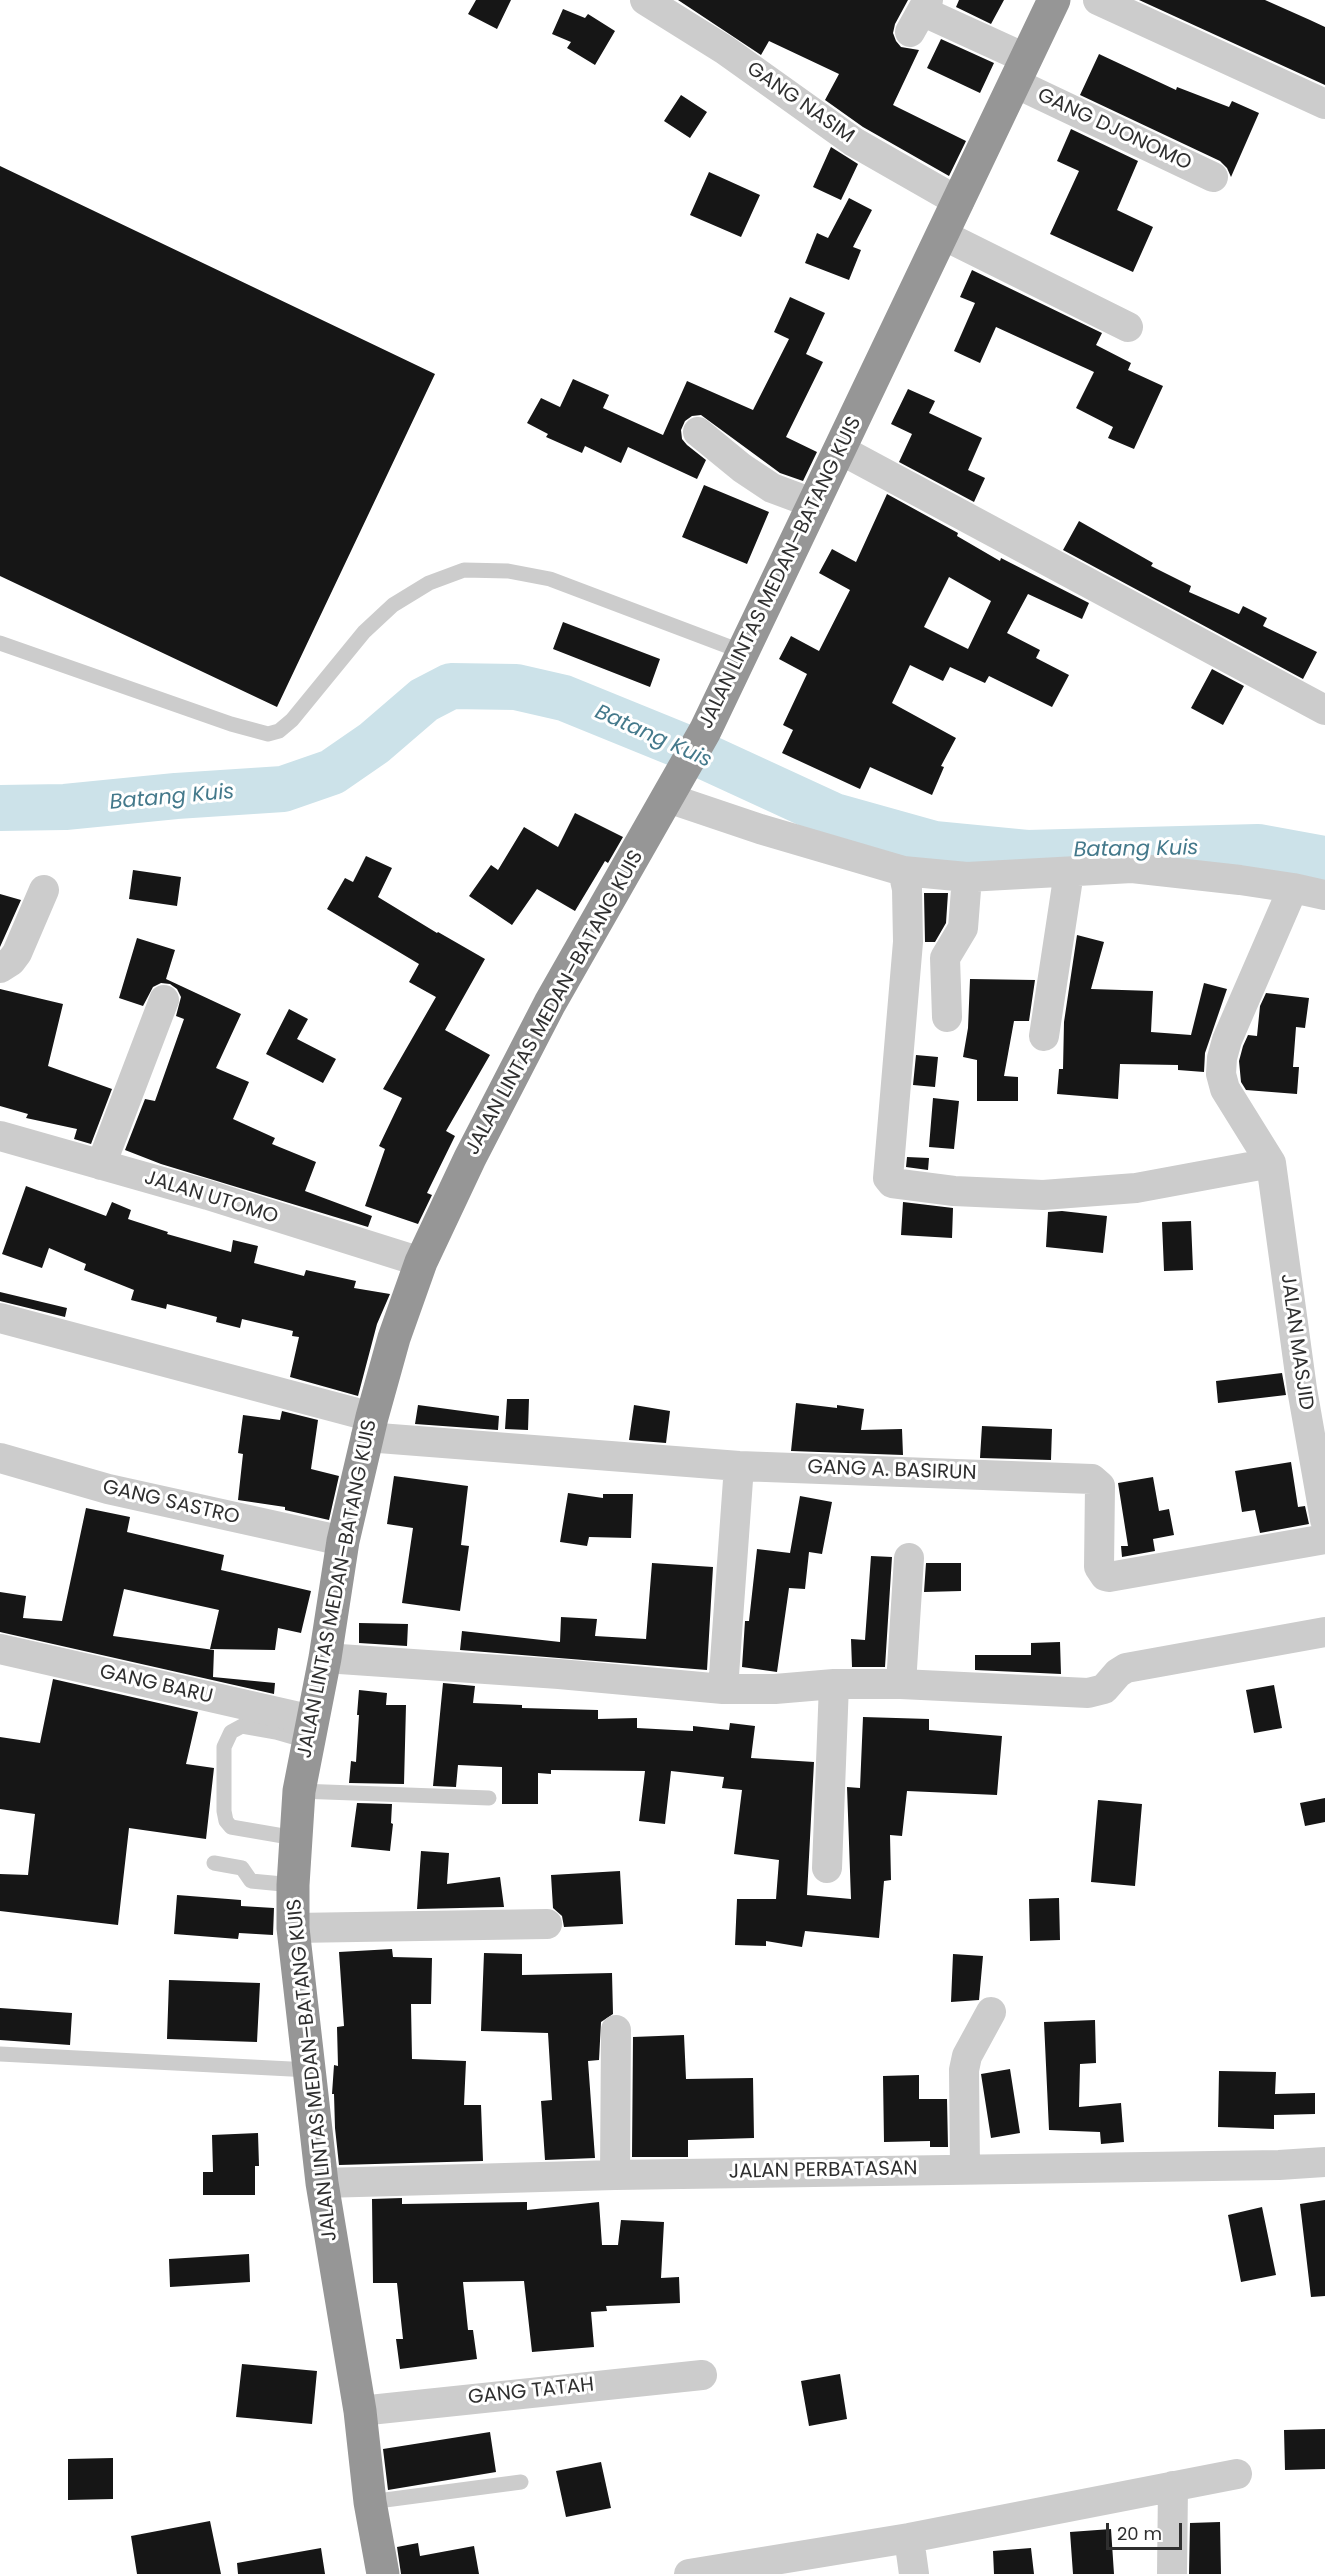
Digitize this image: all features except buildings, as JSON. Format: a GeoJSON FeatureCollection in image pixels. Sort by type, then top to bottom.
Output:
{"type":"FeatureCollection","features":[{"type":"Feature","properties":{"kind":"highway","name":"JALAN LINTAS MEDAN–BATANG KUIS"},"geometry":{"type":"LineString","coordinates":[[383,2574],[370,2502],[360,2411],[322,2183],[293,1928],[298,1791],[325,1658],[343,1541],[369,1427],[394,1338],[421,1262],[470,1158],[524,1052],[705,731],[1054,0]]}},
{"type":"Feature","properties":{"kind":"street","name":"GANG NASIM"},"geometry":{"type":"LineString","coordinates":[[645,0],[725,50],[854,142],[959,202]]}},
{"type":"Feature","properties":{"kind":"street"},"geometry":{"type":"LineString","coordinates":[[1098,0],[1325,104]]}},
{"type":"Feature","properties":{"kind":"street","name":"GANG DJONOMO"},"geometry":{"type":"LineString","coordinates":[[920,14],[1213,177]]}},
{"type":"Feature","properties":{"kind":"street"},"geometry":{"type":"LineString","coordinates":[[943,235],[1128,327]]}},
{"type":"Feature","properties":{"kind":"street"},"geometry":{"type":"LineString","coordinates":[[698,432],[772,488],[815,504]]}},
{"type":"Feature","properties":{"kind":"street"},"geometry":{"type":"LineString","coordinates":[[841,450],[1325,710]]}},
{"type":"Feature","properties":{"kind":"street"},"geometry":{"type":"LineString","coordinates":[[676,785],[760,829],[903,871],[967,877],[983,874],[1069,872],[1132,867],[1293,888],[1325,895]]}},
{"type":"Feature","properties":{"kind":"street"},"geometry":{"type":"LineString","coordinates":[[903,871],[908,889],[908,942],[888,1178],[892,1183],[954,1191],[1043,1196],[1136,1188],[1271,1163],[1226,1089],[1221,1065],[1227,1040],[1293,888]]}},
{"type":"Feature","properties":{"kind":"street"},"geometry":{"type":"LineString","coordinates":[[1044,1036],[1069,872]]}},
{"type":"Feature","properties":{"kind":"street"},"geometry":{"type":"LineString","coordinates":[[947,1017],[945,958],[963,928],[967,877]]}},
{"type":"Feature","properties":{"kind":"street"},"geometry":{"type":"LineString","coordinates":[[0,968],[11,961],[17,953],[44,890]]}},
{"type":"Feature","properties":{"kind":"street"},"geometry":{"type":"LineString","coordinates":[[101,1165],[164,1000]]}},
{"type":"Feature","properties":{"kind":"street","name":"JALAN UTOMO"},"geometry":{"type":"LineString","coordinates":[[0,1136],[208,1196],[421,1262]]}},
{"type":"Feature","properties":{"kind":"street","name":"JALAN MASJID"},"geometry":{"type":"LineString","coordinates":[[1271,1163],[1313,1386],[1325,1520]]}},
{"type":"Feature","properties":{"kind":"street","name":"GANG A. BASIRUN"},"geometry":{"type":"LineString","coordinates":[[0,1318],[369,1427],[739,1466],[1092,1479],[1100,1486],[1099,1567],[1105,1576],[1123,1576],[1325,1539]]}},
{"type":"Feature","properties":{"kind":"street","name":"GANG SASTRO"},"geometry":{"type":"LineString","coordinates":[[0,1458],[108,1489],[343,1541]]}},
{"type":"Feature","properties":{"kind":"street"},"geometry":{"type":"LineString","coordinates":[[723,1689],[739,1466]]}},
{"type":"Feature","properties":{"kind":"street"},"geometry":{"type":"LineString","coordinates":[[901,1684],[909,1558]]}},
{"type":"Feature","properties":{"kind":"street"},"geometry":{"type":"LineString","coordinates":[[325,1658],[559,1674],[723,1689],[775,1689],[834,1684],[901,1684],[1088,1693],[1104,1689],[1118,1673],[1126,1668],[1325,1632]]}},
{"type":"Feature","properties":{"kind":"street","name":"GANG BARU"},"geometry":{"type":"LineString","coordinates":[[0,1649],[310,1731]]}},
{"type":"Feature","properties":{"kind":"street"},"geometry":{"type":"LineString","coordinates":[[827,1868],[834,1684]]}},
{"type":"Feature","properties":{"kind":"street"},"geometry":{"type":"LineString","coordinates":[[293,1928],[547,1924]]}},
{"type":"Feature","properties":{"kind":"street"},"geometry":{"type":"LineString","coordinates":[[964,2169],[967,2056],[991,2012]]}},
{"type":"Feature","properties":{"kind":"street"},"geometry":{"type":"LineString","coordinates":[[615,2175],[616,2030]]}},
{"type":"Feature","properties":{"kind":"street","name":"JALAN PERBATASAN"},"geometry":{"type":"LineString","coordinates":[[322,2183],[615,2175],[1325,2162]]}},
{"type":"Feature","properties":{"kind":"street","name":"GANG TATAH"},"geometry":{"type":"LineString","coordinates":[[360,2411],[702,2375]]}},
{"type":"Feature","properties":{"kind":"street"},"geometry":{"type":"LineString","coordinates":[[689,2574],[909,2538],[1237,2474]]}},
{"type":"Feature","properties":{"kind":"street"},"geometry":{"type":"LineString","coordinates":[[1172,2574],[1173,2486]]}},
{"type":"Feature","properties":{"kind":"street"},"geometry":{"type":"LineString","coordinates":[[909,2538],[914,2574]]}},
{"type":"Feature","properties":{"kind":"lane"},"geometry":{"type":"LineString","coordinates":[[0,643],[231,724],[268,734],[279,730],[291,720],[364,632],[393,605],[429,583],[464,570],[508,571],[550,579],[743,652]]}},
{"type":"Feature","properties":{"kind":"lane"},"geometry":{"type":"LineString","coordinates":[[295,1838],[231,1827],[226,1821],[224,1748],[231,1732],[242,1726],[276,1732],[310,1731]]}},
{"type":"Feature","properties":{"kind":"lane"},"geometry":{"type":"LineString","coordinates":[[298,1791],[489,1798]]}},
{"type":"Feature","properties":{"kind":"lane"},"geometry":{"type":"LineString","coordinates":[[214,1863],[242,1868],[252,1881],[293,1885]]}},
{"type":"Feature","properties":{"kind":"lane"},"geometry":{"type":"LineString","coordinates":[[0,2054],[310,2070]]}},
{"type":"Feature","properties":{"kind":"lane"},"geometry":{"type":"LineString","coordinates":[[370,2502],[521,2482]]}},
{"type":"Feature","properties":{"kind":"waterway","name":"Batang Kuis"},"geometry":{"type":"LineString","coordinates":[[0,808],[65,807],[176,796],[283,789],[332,772],[374,743],[424,700],[451,686],[516,687],[564,698],[682,746],[834,816],[934,844],[1027,853],[1258,847],[1325,859]]}}]}
